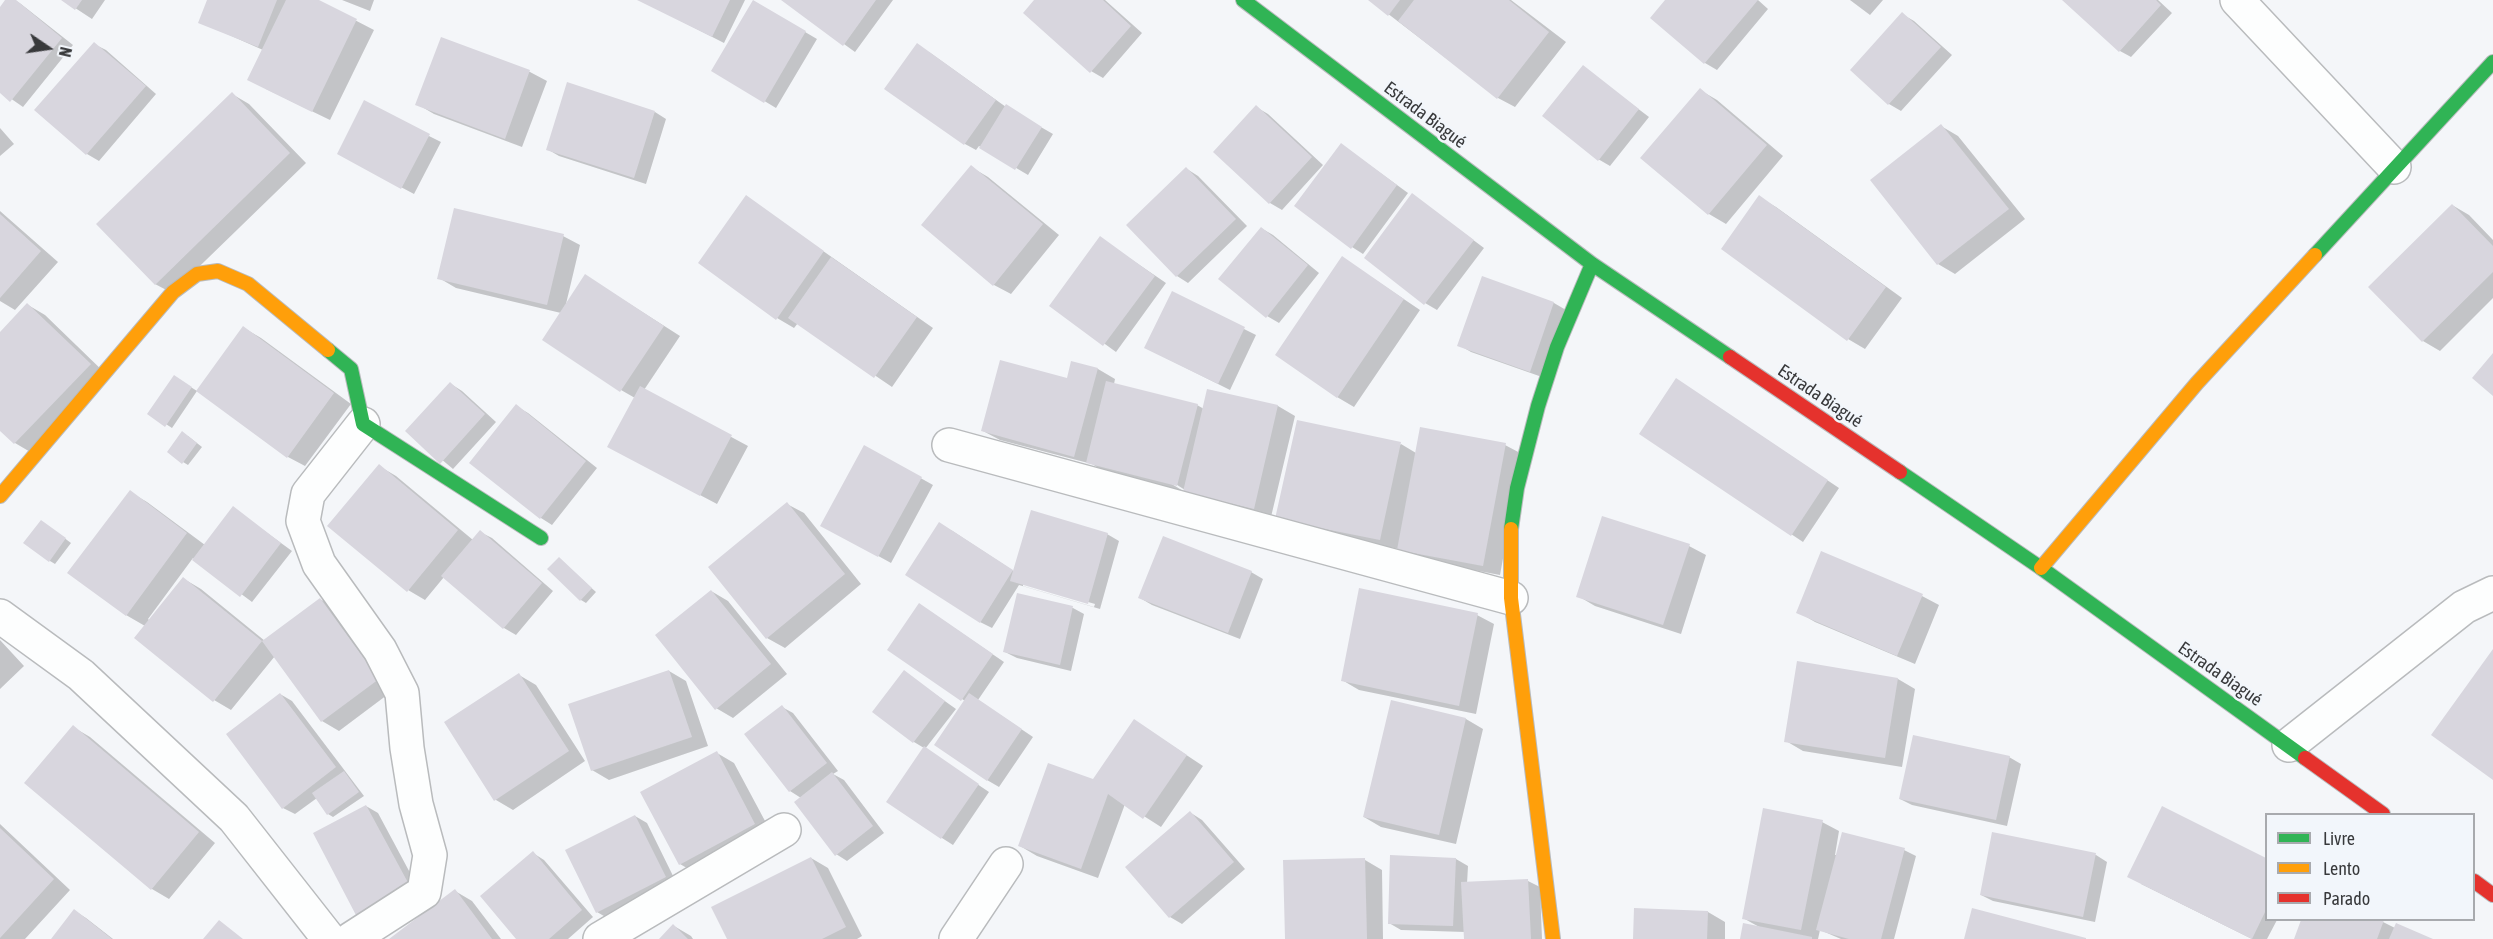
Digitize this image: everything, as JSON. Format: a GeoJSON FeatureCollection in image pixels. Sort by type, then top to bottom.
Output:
{"type":"FeatureCollection","features":[{"type":"Feature","properties":{"kind":"street","name":"Estrada Biagué"},"geometry":{"type":"LineString","coordinates":[[1242,0],[1592,264],[2041,568],[2382,813]]}},
{"type":"Feature","properties":{"kind":"street"},"geometry":{"type":"LineString","coordinates":[[2236,0],[2394,167]]}},
{"type":"Feature","properties":{"kind":"street"},"geometry":{"type":"LineString","coordinates":[[2041,568],[2197,383],[2493,62]]}},
{"type":"Feature","properties":{"kind":"street"},"geometry":{"type":"LineString","coordinates":[[1553,939],[1510,598],[1510,537],[1518,488],[1538,406],[1557,347],[1592,264]]}},
{"type":"Feature","properties":{"kind":"street"},"geometry":{"type":"LineString","coordinates":[[0,496],[173,292],[197,274],[218,271],[248,284],[351,369],[363,424],[541,538]]}},
{"type":"Feature","properties":{"kind":"street"},"geometry":{"type":"LineString","coordinates":[[351,939],[424,892],[430,855],[416,804],[407,748],[402,693],[380,650],[319,564],[303,522],[308,494],[363,424]]}},
{"type":"Feature","properties":{"kind":"street"},"geometry":{"type":"LineString","coordinates":[[949,445],[1510,598]]}},
{"type":"Feature","properties":{"kind":"street"},"geometry":{"type":"LineString","coordinates":[[2289,745],[2464,607],[2493,592]]}},
{"type":"Feature","properties":{"kind":"street"},"geometry":{"type":"LineString","coordinates":[[0,616],[81,675],[234,818],[328,939]]}},
{"type":"Feature","properties":{"kind":"street"},"geometry":{"type":"LineString","coordinates":[[600,939],[784,830]]}},
{"type":"Feature","properties":{"kind":"street"},"geometry":{"type":"LineString","coordinates":[[956,939],[1006,864]]}},
{"type":"Feature","properties":{"kind":"street"},"geometry":{"type":"LineString","coordinates":[[2475,882],[2493,896]]}},
{"type":"Feature","properties":{"kind":"building"},"geometry":{"type":"Polygon","coordinates":[[[5,0],[16,0],[62,38],[10,102],[0,93],[0,7],[5,0]]]}},
{"type":"Feature","properties":{"kind":"building"},"geometry":{"type":"Polygon","coordinates":[[[61,0],[82,0],[75,10],[61,0]]]}},
{"type":"Feature","properties":{"kind":"building"},"geometry":{"type":"Polygon","coordinates":[[[207,0],[277,0],[258,47],[198,23],[207,0]]]}},
{"type":"Feature","properties":{"kind":"building"},"geometry":{"type":"Polygon","coordinates":[[[286,0],[319,0],[357,19],[312,112],[247,80],[286,0]]]}},
{"type":"Feature","properties":{"kind":"building"},"geometry":{"type":"Polygon","coordinates":[[[637,0],[730,0],[712,37],[637,0]]]}},
{"type":"Feature","properties":{"kind":"building"},"geometry":{"type":"Polygon","coordinates":[[[753,0],[806,31],[764,103],[711,71],[753,0]]]}},
{"type":"Feature","properties":{"kind":"building"},"geometry":{"type":"Polygon","coordinates":[[[781,0],[876,0],[843,46],[781,0]]]}},
{"type":"Feature","properties":{"kind":"building"},"geometry":{"type":"Polygon","coordinates":[[[1034,0],[1103,0],[1131,26],[1090,73],[1023,13],[1034,0]]]}},
{"type":"Feature","properties":{"kind":"building"},"geometry":{"type":"Polygon","coordinates":[[[1368,0],[1400,0],[1388,16],[1368,0]]]}},
{"type":"Feature","properties":{"kind":"building"},"geometry":{"type":"Polygon","coordinates":[[[1414,0],[1509,0],[1549,32],[1497,99],[1398,21],[1414,0]]]}},
{"type":"Feature","properties":{"kind":"building"},"geometry":{"type":"Polygon","coordinates":[[[1665,0],[1758,0],[1704,64],[1650,18],[1665,0]]]}},
{"type":"Feature","properties":{"kind":"building"},"geometry":{"type":"Polygon","coordinates":[[[2062,0],[2156,0],[2161,5],[2119,52],[2062,0]]]}},
{"type":"Feature","properties":{"kind":"building"},"geometry":{"type":"Polygon","coordinates":[[[1902,12],[1941,47],[1888,105],[1850,70],[1902,12]]]}},
{"type":"Feature","properties":{"kind":"building"},"geometry":{"type":"Polygon","coordinates":[[[441,37],[530,70],[505,139],[415,105],[441,37]]]}},
{"type":"Feature","properties":{"kind":"building"},"geometry":{"type":"Polygon","coordinates":[[[94,42],[146,86],[86,155],[34,110],[94,42]]]}},
{"type":"Feature","properties":{"kind":"building"},"geometry":{"type":"Polygon","coordinates":[[[917,43],[996,100],[964,145],[884,89],[917,43]]]}},
{"type":"Feature","properties":{"kind":"building"},"geometry":{"type":"Polygon","coordinates":[[[1583,65],[1639,109],[1598,161],[1542,116],[1583,65]]]}},
{"type":"Feature","properties":{"kind":"building"},"geometry":{"type":"Polygon","coordinates":[[[567,82],[655,111],[634,178],[546,150],[567,82]]]}},
{"type":"Feature","properties":{"kind":"building"},"geometry":{"type":"Polygon","coordinates":[[[1700,88],[1767,145],[1708,215],[1640,158],[1700,88]]]}},
{"type":"Feature","properties":{"kind":"building"},"geometry":{"type":"Polygon","coordinates":[[[232,92],[290,153],[155,285],[96,224],[232,92]]]}},
{"type":"Feature","properties":{"kind":"building"},"geometry":{"type":"Polygon","coordinates":[[[364,100],[430,134],[401,189],[337,154],[364,100]]]}},
{"type":"Feature","properties":{"kind":"building"},"geometry":{"type":"Polygon","coordinates":[[[1006,104],[1042,127],[1015,170],[979,148],[1006,104]]]}},
{"type":"Feature","properties":{"kind":"building"},"geometry":{"type":"Polygon","coordinates":[[[1256,105],[1312,157],[1269,204],[1213,152],[1256,105]]]}},
{"type":"Feature","properties":{"kind":"building"},"geometry":{"type":"Polygon","coordinates":[[[1941,124],[2009,209],[1937,265],[1870,180],[1941,124]]]}},
{"type":"Feature","properties":{"kind":"building"},"geometry":{"type":"Polygon","coordinates":[[[1341,143],[1397,185],[1351,249],[1294,206],[1341,143]]]}},
{"type":"Feature","properties":{"kind":"building"},"geometry":{"type":"Polygon","coordinates":[[[971,165],[1043,224],[993,286],[921,225],[971,165]]]}},
{"type":"Feature","properties":{"kind":"building"},"geometry":{"type":"Polygon","coordinates":[[[1186,167],[1236,219],[1176,277],[1126,225],[1186,167]]]}},
{"type":"Feature","properties":{"kind":"building"},"geometry":{"type":"Polygon","coordinates":[[[1412,193],[1474,240],[1424,305],[1364,258],[1412,193]]]}},
{"type":"Feature","properties":{"kind":"building"},"geometry":{"type":"Polygon","coordinates":[[[746,195],[824,251],[776,320],[698,263],[746,195]]]}},
{"type":"Feature","properties":{"kind":"building"},"geometry":{"type":"Polygon","coordinates":[[[1759,195],[1886,287],[1847,341],[1721,249],[1759,195]]]}},
{"type":"Feature","properties":{"kind":"building"},"geometry":{"type":"Polygon","coordinates":[[[2452,204],[2493,246],[2493,272],[2422,342],[2368,287],[2452,204]]]}},
{"type":"Feature","properties":{"kind":"building"},"geometry":{"type":"Polygon","coordinates":[[[454,208],[564,234],[547,305],[437,279],[454,208]]]}},
{"type":"Feature","properties":{"kind":"building"},"geometry":{"type":"Polygon","coordinates":[[[0,214],[41,251],[0,298],[0,214]]]}},
{"type":"Feature","properties":{"kind":"building"},"geometry":{"type":"Polygon","coordinates":[[[1261,227],[1308,265],[1266,318],[1218,279],[1261,227]]]}},
{"type":"Feature","properties":{"kind":"building"},"geometry":{"type":"Polygon","coordinates":[[[1100,236],[1155,276],[1103,346],[1049,306],[1100,236]]]}},
{"type":"Feature","properties":{"kind":"building"},"geometry":{"type":"Polygon","coordinates":[[[1342,256],[1404,299],[1337,398],[1275,355],[1342,256]]]}},
{"type":"Feature","properties":{"kind":"building"},"geometry":{"type":"Polygon","coordinates":[[[831,257],[917,317],[874,378],[788,318],[831,257]]]}},
{"type":"Feature","properties":{"kind":"building"},"geometry":{"type":"Polygon","coordinates":[[[585,274],[664,326],[620,392],[542,340],[585,274]]]}},
{"type":"Feature","properties":{"kind":"building"},"geometry":{"type":"Polygon","coordinates":[[[1482,276],[1554,302],[1530,372],[1457,346],[1482,276]]]}},
{"type":"Feature","properties":{"kind":"building"},"geometry":{"type":"Polygon","coordinates":[[[1172,291],[1245,327],[1218,384],[1144,348],[1172,291]]]}},
{"type":"Feature","properties":{"kind":"building"},"geometry":{"type":"Polygon","coordinates":[[[27,303],[91,364],[14,444],[0,431],[0,332],[27,303]]]}},
{"type":"Feature","properties":{"kind":"building"},"geometry":{"type":"Polygon","coordinates":[[[243,326],[334,393],[287,458],[196,391],[243,326]]]}},
{"type":"Feature","properties":{"kind":"building"},"geometry":{"type":"Polygon","coordinates":[[[2493,353],[2493,396],[2472,378],[2493,353]]]}},
{"type":"Feature","properties":{"kind":"building"},"geometry":{"type":"Polygon","coordinates":[[[1000,360],[1067,378],[1071,361],[1098,368],[1074,457],[981,431],[1000,360]]]}},
{"type":"Feature","properties":{"kind":"building"},"geometry":{"type":"Polygon","coordinates":[[[174,375],[192,387],[165,427],[147,414],[174,375]]]}},
{"type":"Feature","properties":{"kind":"building"},"geometry":{"type":"Polygon","coordinates":[[[1676,378],[1828,480],[1791,536],[1639,434],[1676,378]]]}},
{"type":"Feature","properties":{"kind":"building"},"geometry":{"type":"Polygon","coordinates":[[[1106,381],[1198,404],[1177,486],[1086,463],[1106,381]]]}},
{"type":"Feature","properties":{"kind":"building"},"geometry":{"type":"Polygon","coordinates":[[[450,382],[485,414],[440,464],[405,431],[450,382]]]}},
{"type":"Feature","properties":{"kind":"building"},"geometry":{"type":"Polygon","coordinates":[[[640,386],[732,435],[700,496],[607,447],[640,386]]]}},
{"type":"Feature","properties":{"kind":"building"},"geometry":{"type":"Polygon","coordinates":[[[1207,389],[1278,405],[1254,509],[1183,492],[1207,389]]]}},
{"type":"Feature","properties":{"kind":"building"},"geometry":{"type":"Polygon","coordinates":[[[516,404],[586,461],[540,519],[469,463],[516,404]]]}},
{"type":"Feature","properties":{"kind":"building"},"geometry":{"type":"Polygon","coordinates":[[[1297,420],[1401,442],[1380,540],[1275,519],[1297,420]]]}},
{"type":"Feature","properties":{"kind":"building"},"geometry":{"type":"Polygon","coordinates":[[[1420,427],[1506,443],[1483,566],[1397,550],[1420,427]]]}},
{"type":"Feature","properties":{"kind":"building"},"geometry":{"type":"Polygon","coordinates":[[[182,431],[197,443],[182,464],[167,452],[182,431]]]}},
{"type":"Feature","properties":{"kind":"building"},"geometry":{"type":"Polygon","coordinates":[[[864,445],[922,477],[878,557],[820,526],[864,445]]]}},
{"type":"Feature","properties":{"kind":"building"},"geometry":{"type":"Polygon","coordinates":[[[379,464],[458,530],[407,592],[327,526],[379,464]]]}},
{"type":"Feature","properties":{"kind":"building"},"geometry":{"type":"Polygon","coordinates":[[[130,490],[187,533],[126,616],[67,573],[130,490]]]}},
{"type":"Feature","properties":{"kind":"building"},"geometry":{"type":"Polygon","coordinates":[[[787,502],[845,574],[766,639],[708,567],[787,502]]]}},
{"type":"Feature","properties":{"kind":"building"},"geometry":{"type":"Polygon","coordinates":[[[233,506],[281,543],[240,597],[192,560],[233,506]]]}},
{"type":"Feature","properties":{"kind":"building"},"geometry":{"type":"Polygon","coordinates":[[[1031,510],[1108,533],[1088,604],[1010,581],[1031,510]]]}},
{"type":"Feature","properties":{"kind":"building"},"geometry":{"type":"Polygon","coordinates":[[[1602,516],[1690,544],[1663,625],[1576,597],[1602,516]]]}},
{"type":"Feature","properties":{"kind":"building"},"geometry":{"type":"Polygon","coordinates":[[[41,520],[66,538],[49,562],[23,543],[41,520]]]}},
{"type":"Feature","properties":{"kind":"building"},"geometry":{"type":"Polygon","coordinates":[[[939,522],[1013,570],[980,623],[905,575],[939,522]]]}},
{"type":"Feature","properties":{"kind":"building"},"geometry":{"type":"Polygon","coordinates":[[[480,530],[542,583],[503,629],[441,576],[480,530]]]}},
{"type":"Feature","properties":{"kind":"building"},"geometry":{"type":"Polygon","coordinates":[[[1163,536],[1252,571],[1228,633],[1138,598],[1163,536]]]}},
{"type":"Feature","properties":{"kind":"building"},"geometry":{"type":"Polygon","coordinates":[[[1821,551],[1923,594],[1897,656],[1796,613],[1821,551]]]}},
{"type":"Feature","properties":{"kind":"building"},"geometry":{"type":"Polygon","coordinates":[[[559,557],[592,588],[580,601],[547,569],[559,557]]]}},
{"type":"Feature","properties":{"kind":"building"},"geometry":{"type":"Polygon","coordinates":[[[183,577],[262,641],[213,702],[134,638],[183,577]]]}},
{"type":"Feature","properties":{"kind":"building"},"geometry":{"type":"Polygon","coordinates":[[[1359,588],[1478,613],[1459,706],[1341,681],[1359,588]]]}},
{"type":"Feature","properties":{"kind":"building"},"geometry":{"type":"Polygon","coordinates":[[[711,590],[771,664],[715,710],[655,635],[711,590]]]}},
{"type":"Feature","properties":{"kind":"building"},"geometry":{"type":"Polygon","coordinates":[[[1017,593],[1073,606],[1060,665],[1003,652],[1017,593]]]}},
{"type":"Feature","properties":{"kind":"building"},"geometry":{"type":"Polygon","coordinates":[[[320,598],[379,679],[321,722],[262,641],[320,598]]]}},
{"type":"Feature","properties":{"kind":"building"},"geometry":{"type":"Polygon","coordinates":[[[919,603],[993,654],[961,701],[887,650],[919,603]]]}},
{"type":"Feature","properties":{"kind":"building"},"geometry":{"type":"Polygon","coordinates":[[[2493,649],[2493,780],[2431,735],[2493,649]]]}},
{"type":"Feature","properties":{"kind":"building"},"geometry":{"type":"Polygon","coordinates":[[[1797,661],[1898,678],[1885,758],[1784,742],[1797,661]]]}},
{"type":"Feature","properties":{"kind":"building"},"geometry":{"type":"Polygon","coordinates":[[[669,670],[692,737],[591,771],[568,704],[669,670]]]}},
{"type":"Feature","properties":{"kind":"building"},"geometry":{"type":"Polygon","coordinates":[[[904,670],[945,701],[913,743],[872,712],[904,670]]]}},
{"type":"Feature","properties":{"kind":"building"},"geometry":{"type":"Polygon","coordinates":[[[519,673],[569,751],[494,801],[444,722],[519,673]]]}},
{"type":"Feature","properties":{"kind":"building"},"geometry":{"type":"Polygon","coordinates":[[[280,693],[336,767],[282,809],[226,734],[280,693]]]}},
{"type":"Feature","properties":{"kind":"building"},"geometry":{"type":"Polygon","coordinates":[[[969,693],[1022,729],[987,781],[934,745],[969,693]]]}},
{"type":"Feature","properties":{"kind":"building"},"geometry":{"type":"Polygon","coordinates":[[[1391,700],[1466,718],[1439,835],[1363,817],[1391,700]]]}},
{"type":"Feature","properties":{"kind":"building"},"geometry":{"type":"Polygon","coordinates":[[[782,705],[827,763],[789,792],[744,734],[782,705]]]}},
{"type":"Feature","properties":{"kind":"building"},"geometry":{"type":"Polygon","coordinates":[[[1134,719],[1187,755],[1143,819],[1108,794],[1081,869],[1018,846],[1048,763],[1093,779],[1134,719]]]}},
{"type":"Feature","properties":{"kind":"building"},"geometry":{"type":"Polygon","coordinates":[[[73,725],[199,832],[151,890],[24,783],[73,725]]]}},
{"type":"Feature","properties":{"kind":"building"},"geometry":{"type":"Polygon","coordinates":[[[1913,735],[2010,756],[1996,820],[1899,799],[1913,735]]]}},
{"type":"Feature","properties":{"kind":"building"},"geometry":{"type":"Polygon","coordinates":[[[924,746],[979,784],[941,839],[886,802],[924,746]]]}},
{"type":"Feature","properties":{"kind":"building"},"geometry":{"type":"Polygon","coordinates":[[[717,751],[755,824],[679,865],[640,792],[717,751]]]}},
{"type":"Feature","properties":{"kind":"building"},"geometry":{"type":"Polygon","coordinates":[[[344,771],[359,792],[327,815],[312,793],[344,771]]]}},
{"type":"Feature","properties":{"kind":"building"},"geometry":{"type":"Polygon","coordinates":[[[832,772],[873,826],[835,856],[794,802],[832,772]]]}},
{"type":"Feature","properties":{"kind":"building"},"geometry":{"type":"Polygon","coordinates":[[[366,805],[412,890],[358,919],[313,833],[366,805]]]}},
{"type":"Feature","properties":{"kind":"building"},"geometry":{"type":"Polygon","coordinates":[[[2162,806],[2265,858],[2265,912],[2252,939],[2127,877],[2162,806]]]}},
{"type":"Feature","properties":{"kind":"building"},"geometry":{"type":"Polygon","coordinates":[[[1763,808],[1823,820],[1801,930],[1742,919],[1763,808]]]}},
{"type":"Feature","properties":{"kind":"building"},"geometry":{"type":"Polygon","coordinates":[[[1190,811],[1234,862],[1169,918],[1125,867],[1190,811]]]}},
{"type":"Feature","properties":{"kind":"building"},"geometry":{"type":"Polygon","coordinates":[[[635,815],[666,877],[596,913],[565,850],[635,815]]]}},
{"type":"Feature","properties":{"kind":"building"},"geometry":{"type":"Polygon","coordinates":[[[0,828],[54,879],[0,938],[0,828]]]}},
{"type":"Feature","properties":{"kind":"building"},"geometry":{"type":"Polygon","coordinates":[[[1842,832],[1905,848],[1881,939],[1849,939],[1816,930],[1842,832]]]}},
{"type":"Feature","properties":{"kind":"building"},"geometry":{"type":"Polygon","coordinates":[[[1992,832],[2096,853],[2083,917],[1980,895],[1992,832]]]}},
{"type":"Feature","properties":{"kind":"building"},"geometry":{"type":"Polygon","coordinates":[[[533,851],[582,910],[549,939],[516,939],[480,896],[533,851]]]}},
{"type":"Feature","properties":{"kind":"building"},"geometry":{"type":"Polygon","coordinates":[[[1390,855],[1456,858],[1453,926],[1388,924],[1390,855]]]}},
{"type":"Feature","properties":{"kind":"building"},"geometry":{"type":"Polygon","coordinates":[[[811,857],[846,927],[822,939],[727,939],[711,907],[811,857]]]}},
{"type":"Feature","properties":{"kind":"building"},"geometry":{"type":"Polygon","coordinates":[[[1365,858],[1367,939],[1285,939],[1283,860],[1365,858]]]}},
{"type":"Feature","properties":{"kind":"building"},"geometry":{"type":"Polygon","coordinates":[[[1528,879],[1531,939],[1464,939],[1461,882],[1528,879]]]}},
{"type":"Feature","properties":{"kind":"building"},"geometry":{"type":"Polygon","coordinates":[[[455,889],[492,939],[389,939],[455,889]]]}},
{"type":"Feature","properties":{"kind":"building"},"geometry":{"type":"Polygon","coordinates":[[[1634,908],[1708,911],[1707,939],[1633,939],[1634,908]]]}},
{"type":"Feature","properties":{"kind":"building"},"geometry":{"type":"Polygon","coordinates":[[[1972,908],[2086,938],[2086,939],[1964,939],[1972,908]]]}},
{"type":"Feature","properties":{"kind":"building"},"geometry":{"type":"Polygon","coordinates":[[[74,909],[112,939],[51,939],[74,909]]]}},
{"type":"Feature","properties":{"kind":"building"},"geometry":{"type":"Polygon","coordinates":[[[219,920],[243,939],[203,939],[219,920]]]}},
{"type":"Feature","properties":{"kind":"building"},"geometry":{"type":"Polygon","coordinates":[[[2301,921],[2384,921],[2377,939],[2294,939],[2301,921]]]}},
{"type":"Feature","properties":{"kind":"building"},"geometry":{"type":"Polygon","coordinates":[[[1743,923],[1812,937],[1812,939],[1740,939],[1743,923]]]}},
{"type":"Feature","properties":{"kind":"building"},"geometry":{"type":"Polygon","coordinates":[[[2396,923],[2433,939],[2389,939],[2396,923]]]}},
{"type":"Feature","properties":{"kind":"building"},"geometry":{"type":"Polygon","coordinates":[[[673,924],[688,939],[659,939],[673,924]]]}},
{"type":"Feature","properties":{"kind":"traffic: fast"},"geometry":{"type":"LineString","coordinates":[[1243,0],[1592,264],[1730,357]]}},
{"type":"Feature","properties":{"kind":"traffic: fast"},"geometry":{"type":"LineString","coordinates":[[2315,255],[2493,62]]}},
{"type":"Feature","properties":{"kind":"traffic: fast"},"geometry":{"type":"LineString","coordinates":[[1511,529],[1517,488],[1538,406],[1557,347],[1592,264]]}},
{"type":"Feature","properties":{"kind":"traffic: fast"},"geometry":{"type":"LineString","coordinates":[[328,350],[351,369],[363,424],[541,538]]}},
{"type":"Feature","properties":{"kind":"traffic: fast"},"geometry":{"type":"LineString","coordinates":[[1900,472],[2041,568],[2305,758]]}},
{"type":"Feature","properties":{"kind":"traffic: slow"},"geometry":{"type":"LineString","coordinates":[[2041,568],[2197,383],[2315,255]]}},
{"type":"Feature","properties":{"kind":"traffic: slow"},"geometry":{"type":"LineString","coordinates":[[0,496],[173,292],[197,274],[218,271],[248,284],[328,350]]}},
{"type":"Feature","properties":{"kind":"traffic: slow"},"geometry":{"type":"LineString","coordinates":[[1511,529],[1511,598],[1553,939]]}},
{"type":"Feature","properties":{"kind":"traffic: jam"},"geometry":{"type":"LineString","coordinates":[[1730,357],[1900,472]]}},
{"type":"Feature","properties":{"kind":"traffic: jam"},"geometry":{"type":"LineString","coordinates":[[2305,758],[2382,813]]}},
{"type":"Feature","properties":{"kind":"traffic: jam"},"geometry":{"type":"LineString","coordinates":[[2475,882],[2493,895]]}}]}
